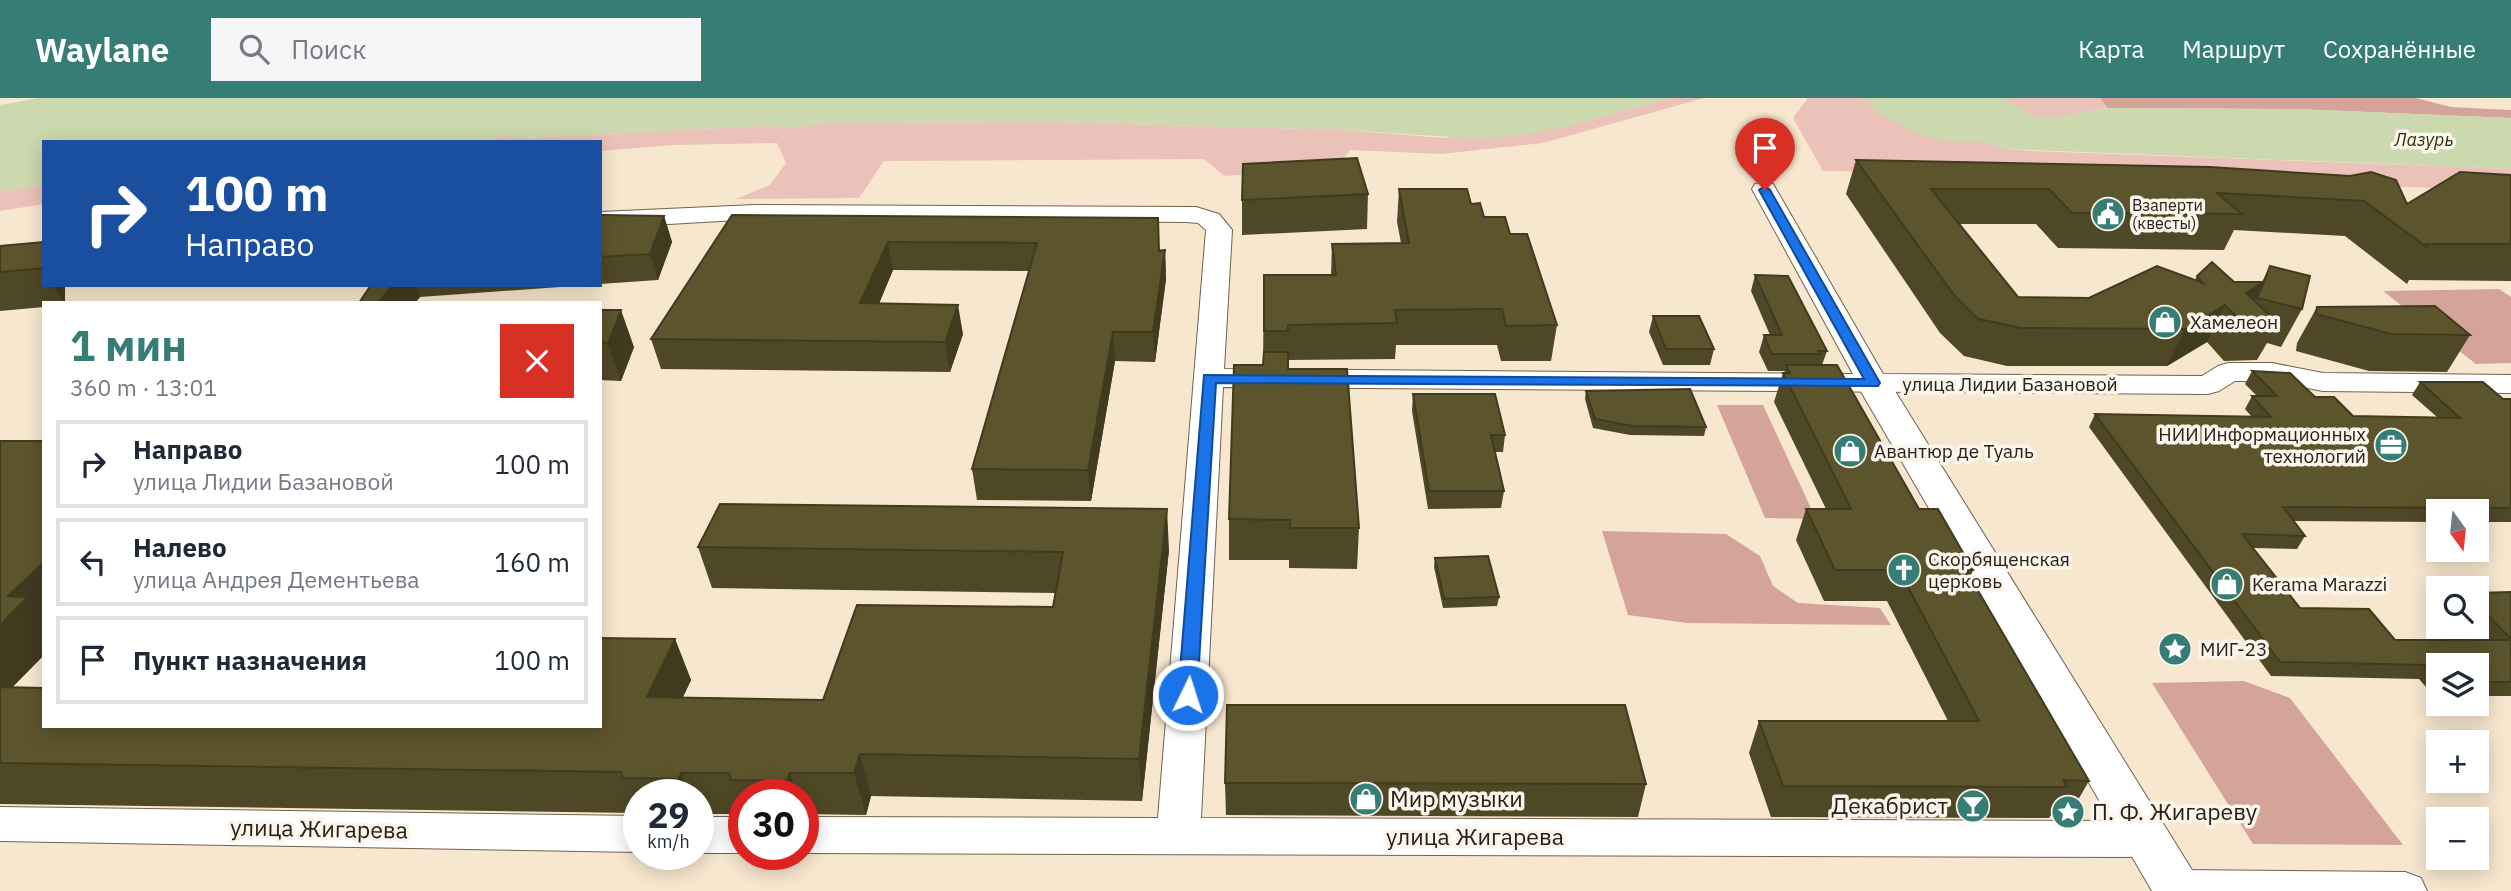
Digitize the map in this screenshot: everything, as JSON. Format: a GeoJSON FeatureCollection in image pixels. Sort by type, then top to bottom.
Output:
{"type":"FeatureCollection","features":[{"type":"Feature","properties":{"kind":"street"},"geometry":{"type":"LineString","coordinates":[[1765,190],[1873,383],[2178,890],[2405,891]]}},
{"type":"Feature","properties":{"kind":"street"},"geometry":{"type":"LineString","coordinates":[[602,220],[755,212],[1200,215],[1214,222],[1219,230],[1178,837]]}},
{"type":"Feature","properties":{"kind":"street","name":"улица Лидии Базановой"},"geometry":{"type":"LineString","coordinates":[[1209,379],[2208,385],[2228,372],[2272,372],[2323,383],[2511,384]]}},
{"type":"Feature","properties":{"kind":"street","name":"улица Жигарева"},"geometry":{"type":"LineString","coordinates":[[0,824],[623,834]]}},
{"type":"Feature","properties":{"kind":"street","name":"улица Жигарева"},"geometry":{"type":"LineString","coordinates":[[819,835],[2147,839]]}},
{"type":"Feature","properties":{"kind":"shaded area"},"geometry":{"type":"Polygon","coordinates":[[[1669,98],[1704,98],[1543,143],[1441,154],[1350,150],[1337,168],[1224,176],[1204,159],[884,161],[859,198],[736,199],[770,185],[786,163],[777,143],[674,145],[602,151],[602,140],[489,140],[505,135],[524,138],[761,126],[795,127],[826,123],[1051,122],[1343,130],[1444,138],[1576,124],[1669,98]]]}},
{"type":"Feature","properties":{"kind":"shaded area"},"geometry":{"type":"Polygon","coordinates":[[[1808,98],[1863,98],[1945,141],[1982,141],[2006,149],[2511,169],[2511,190],[2184,181],[2178,175],[1823,171],[1793,118],[1808,98]]]}},
{"type":"Feature","properties":{"kind":"shaded area"},"geometry":{"type":"Polygon","coordinates":[[[1993,98],[2100,98],[2106,108],[2047,118],[2029,114],[2008,102],[1993,98]]]}},
{"type":"Feature","properties":{"kind":"shaded area"},"geometry":{"type":"Polygon","coordinates":[[[2100,98],[2416,98],[2451,107],[2511,110],[2511,118],[2295,109],[2107,108],[2100,98]]]}},
{"type":"Feature","properties":{"kind":"shaded area"},"geometry":{"type":"Polygon","coordinates":[[[42,185],[42,204],[0,211],[0,191],[42,185]]]}},
{"type":"Feature","properties":{"kind":"shaded area"},"geometry":{"type":"Polygon","coordinates":[[[2499,289],[2511,297],[2511,363],[2476,364],[2383,291],[2499,289]]]}},
{"type":"Feature","properties":{"kind":"shaded area"},"geometry":{"type":"Polygon","coordinates":[[[1717,405],[1763,405],[1816,519],[1765,518],[1717,405]]]}},
{"type":"Feature","properties":{"kind":"shaded area"},"geometry":{"type":"Polygon","coordinates":[[[1602,531],[1726,534],[1760,556],[1773,586],[1798,603],[1880,608],[1891,625],[1687,623],[1628,615],[1602,531]]]}},
{"type":"Feature","properties":{"kind":"shaded area"},"geometry":{"type":"Polygon","coordinates":[[[2244,681],[2290,698],[2403,845],[2253,844],[2152,683],[2244,681]]]}},
{"type":"Feature","properties":{"kind":"water"},"geometry":{"type":"Polygon","coordinates":[[[39,98],[1669,98],[1576,124],[1530,134],[1482,139],[1343,130],[1051,122],[826,123],[795,127],[761,126],[524,138],[505,135],[489,140],[42,140],[42,185],[0,191],[0,105],[39,98]]]}},
{"type":"Feature","properties":{"kind":"water","name":"Лазурь"},"geometry":{"type":"Polygon","coordinates":[[[1863,98],[2003,98],[2031,115],[2055,118],[2107,108],[2295,109],[2511,118],[2511,169],[2006,149],[1982,141],[1945,141],[1921,135],[1879,114],[1863,98]]]}},
{"type":"Feature","properties":{"kind":"building"},"geometry":{"type":"Polygon","coordinates":[[[1357,158],[1368,194],[1242,200],[1243,164],[1357,158]]]}},
{"type":"Feature","properties":{"kind":"building"},"geometry":{"type":"Polygon","coordinates":[[[1856,160],[2210,167],[2350,176],[2371,172],[2396,180],[2407,204],[2460,172],[2511,175],[2511,244],[2426,244],[2428,248],[2364,201],[2217,193],[2242,214],[2072,213],[2049,189],[1931,189],[2018,297],[2089,298],[2157,266],[2203,283],[2197,276],[2212,262],[2234,282],[2264,282],[2246,293],[2278,323],[2244,324],[2225,305],[2185,329],[2022,328],[1978,319],[1954,295],[1856,160]]]}},
{"type":"Feature","properties":{"kind":"building"},"geometry":{"type":"Polygon","coordinates":[[[1399,189],[1467,189],[1471,204],[1480,203],[1484,217],[1505,217],[1510,234],[1527,234],[1557,325],[1506,326],[1502,309],[1395,310],[1397,323],[1288,325],[1288,331],[1264,331],[1264,275],[1336,275],[1332,244],[1409,243],[1399,189]]]}},
{"type":"Feature","properties":{"kind":"building"},"geometry":{"type":"Polygon","coordinates":[[[602,215],[664,216],[650,254],[602,257],[602,215]]]}},
{"type":"Feature","properties":{"kind":"building"},"geometry":{"type":"Polygon","coordinates":[[[732,215],[1158,218],[1159,251],[1165,250],[1153,332],[1113,332],[1088,470],[972,469],[1037,243],[888,242],[860,303],[958,305],[945,342],[651,339],[732,215]]]}},
{"type":"Feature","properties":{"kind":"building"},"geometry":{"type":"Polygon","coordinates":[[[42,242],[42,268],[0,272],[0,246],[42,242]]]}},
{"type":"Feature","properties":{"kind":"building"},"geometry":{"type":"Polygon","coordinates":[[[2270,266],[2310,276],[2302,309],[2257,298],[2270,266]]]}},
{"type":"Feature","properties":{"kind":"building"},"geometry":{"type":"Polygon","coordinates":[[[1755,275],[1788,276],[1827,351],[1818,351],[1820,354],[1772,354],[1764,335],[1782,335],[1755,275]]]}},
{"type":"Feature","properties":{"kind":"building"},"geometry":{"type":"Polygon","coordinates":[[[370,287],[392,287],[379,301],[360,301],[370,287]]]}},
{"type":"Feature","properties":{"kind":"building"},"geometry":{"type":"Polygon","coordinates":[[[2435,306],[2470,335],[2391,334],[2316,314],[2317,307],[2435,306]]]}},
{"type":"Feature","properties":{"kind":"building"},"geometry":{"type":"Polygon","coordinates":[[[602,310],[621,310],[608,343],[602,342],[602,310]]]}},
{"type":"Feature","properties":{"kind":"building"},"geometry":{"type":"Polygon","coordinates":[[[1653,316],[1699,316],[1714,349],[1666,349],[1653,316]]]}},
{"type":"Feature","properties":{"kind":"building"},"geometry":{"type":"Polygon","coordinates":[[[1264,352],[1288,352],[1288,369],[1347,369],[1359,528],[1290,528],[1290,520],[1229,519],[1234,365],[1263,365],[1264,352]]]}},
{"type":"Feature","properties":{"kind":"building"},"geometry":{"type":"Polygon","coordinates":[[[1786,365],[1837,365],[1919,509],[1938,509],[1973,570],[1966,570],[2089,781],[2063,780],[2067,787],[1783,786],[1759,721],[1979,721],[1899,570],[1835,570],[1806,509],[1851,509],[1783,373],[1790,373],[1786,365]]]}},
{"type":"Feature","properties":{"kind":"building"},"geometry":{"type":"Polygon","coordinates":[[[2252,371],[2290,373],[2315,397],[2334,397],[2353,416],[2460,418],[2420,382],[2483,382],[2503,399],[2511,399],[2511,508],[2489,508],[2489,499],[2426,499],[2426,508],[2283,507],[2305,536],[2242,534],[2300,608],[2369,609],[2395,640],[2511,640],[2511,682],[2489,682],[2489,653],[2426,653],[2426,665],[2280,662],[2095,414],[2271,417],[2252,396],[2277,396],[2252,371]]]}},
{"type":"Feature","properties":{"kind":"building"},"geometry":{"type":"Polygon","coordinates":[[[1690,389],[1706,427],[1632,426],[1595,419],[1586,391],[1690,389]]]}},
{"type":"Feature","properties":{"kind":"building"},"geometry":{"type":"Polygon","coordinates":[[[1413,394],[1495,394],[1505,435],[1491,435],[1504,491],[1429,491],[1413,394]]]}},
{"type":"Feature","properties":{"kind":"building"},"geometry":{"type":"Polygon","coordinates":[[[0,441],[42,441],[42,564],[8,596],[28,597],[0,625],[0,441]]]}},
{"type":"Feature","properties":{"kind":"building"},"geometry":{"type":"Polygon","coordinates":[[[720,504],[1167,509],[1139,759],[860,754],[854,773],[790,773],[788,779],[731,779],[729,773],[681,773],[679,779],[623,778],[621,772],[0,763],[0,687],[42,688],[42,728],[602,728],[602,638],[675,639],[647,697],[823,700],[857,605],[1053,607],[1063,552],[698,547],[720,504]]]}},
{"type":"Feature","properties":{"kind":"building"},"geometry":{"type":"Polygon","coordinates":[[[1488,556],[1499,597],[1444,599],[1435,558],[1488,556]]]}},
{"type":"Feature","properties":{"kind":"building"},"geometry":{"type":"Polygon","coordinates":[[[2511,592],[2511,639],[2489,616],[2489,593],[2511,592]]]}},
{"type":"Feature","properties":{"kind":"building"},"geometry":{"type":"Polygon","coordinates":[[[1227,705],[1625,705],[1646,784],[1225,783],[1227,705]]]}},
{"type":"Feature","properties":{"kind":"place","name":"Взаперти (квесты)"},"geometry":{"type":"Point","coordinates":[2108,214]}},
{"type":"Feature","properties":{"kind":"place","name":"Хамелеон"},"geometry":{"type":"Point","coordinates":[2165,322]}},
{"type":"Feature","properties":{"kind":"place","name":"НИИ Информационных технологий"},"geometry":{"type":"Point","coordinates":[2391,445]}},
{"type":"Feature","properties":{"kind":"place","name":"Авантюр де Туаль"},"geometry":{"type":"Point","coordinates":[1850,451]}},
{"type":"Feature","properties":{"kind":"place","name":"Скорбященская церковь"},"geometry":{"type":"Point","coordinates":[1904,570]}},
{"type":"Feature","properties":{"kind":"place","name":"Kerama Marazzi"},"geometry":{"type":"Point","coordinates":[2227,584]}},
{"type":"Feature","properties":{"kind":"place","name":"МИГ-23"},"geometry":{"type":"Point","coordinates":[2175,649]}},
{"type":"Feature","properties":{"kind":"place","name":"Мир музыки"},"geometry":{"type":"Point","coordinates":[1366,799]}},
{"type":"Feature","properties":{"kind":"place","name":"Декабрист"},"geometry":{"type":"Point","coordinates":[1973,806]}},
{"type":"Feature","properties":{"kind":"place","name":"П. Ф. Жигареву"},"geometry":{"type":"Point","coordinates":[2068,812]}},
{"type":"Feature","properties":{"kind":"route"},"geometry":{"type":"LineString","coordinates":[[1188,695],[1209,379],[1873,383],[1765,190]]}}]}
